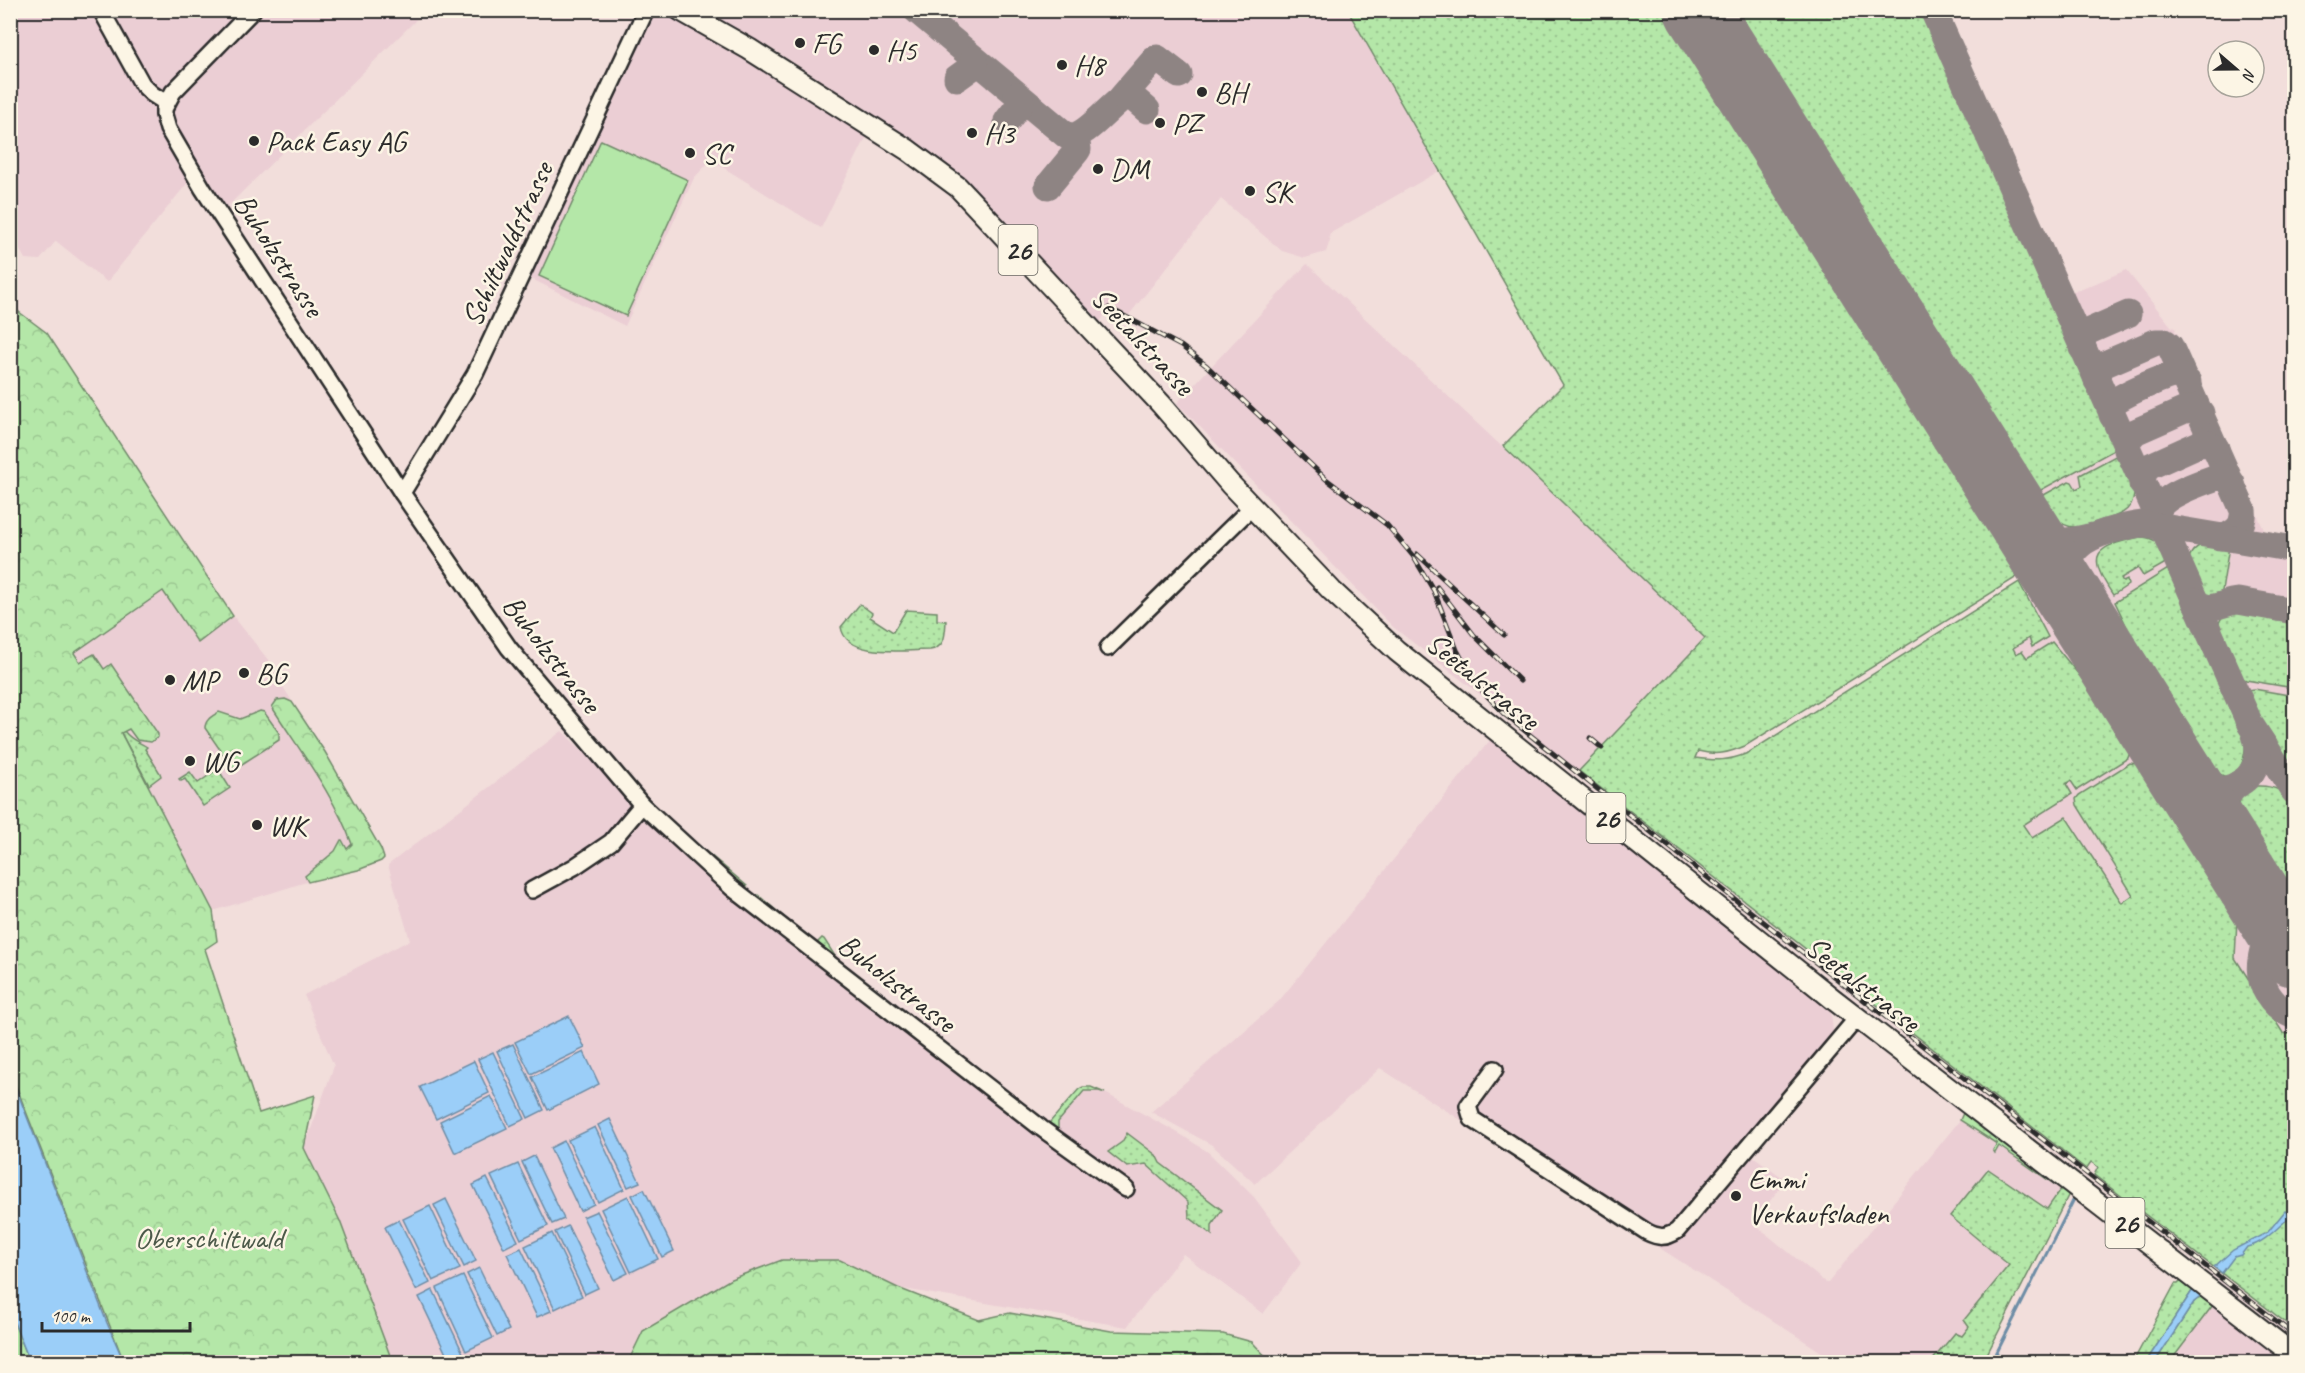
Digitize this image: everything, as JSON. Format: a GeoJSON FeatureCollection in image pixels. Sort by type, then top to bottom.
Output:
{"type":"FeatureCollection","features":[{"type":"Feature","properties":{"kind":"main road","name":"Seetalstrasse"},"geometry":{"type":"LineString","coordinates":[[680,10],[749,50],[898,144],[958,187],[1161,404],[1252,507],[1350,609],[1397,651],[1857,1018],[2295,1355]]}},
{"type":"Feature","properties":{"kind":"street"},"geometry":{"type":"LineString","coordinates":[[101,10],[142,84],[166,103],[181,82],[253,10]]}},
{"type":"Feature","properties":{"kind":"street","name":"Schiltwaldstrasse"},"geometry":{"type":"LineString","coordinates":[[402,493],[475,374],[646,10]]}},
{"type":"Feature","properties":{"kind":"street","name":"Buholzstrasse"},"geometry":{"type":"LineString","coordinates":[[166,103],[164,115],[168,129],[203,189],[402,493],[509,648],[642,805],[731,887],[781,928],[1041,1128],[1126,1189]]}},
{"type":"Feature","properties":{"kind":"street"},"geometry":{"type":"LineString","coordinates":[[1108,648],[1252,507]]}},
{"type":"Feature","properties":{"kind":"street"},"geometry":{"type":"LineString","coordinates":[[532,890],[574,867],[610,842],[642,805]]}},
{"type":"Feature","properties":{"kind":"street"},"geometry":{"type":"LineString","coordinates":[[1495,1069],[1468,1106],[1472,1119],[1647,1232],[1658,1237],[1669,1236],[1677,1231],[1857,1018]]}},
{"type":"Feature","properties":{"kind":"shaded area"},"geometry":{"type":"Polygon","coordinates":[[[10,11],[425,11],[226,208],[198,170],[107,282],[56,241],[40,260],[25,259],[11,234],[10,11]]]}},
{"type":"Feature","properties":{"kind":"shaded area"},"geometry":{"type":"Polygon","coordinates":[[[653,11],[669,11],[772,66],[870,130],[821,228],[711,160],[694,178],[625,326],[526,276],[653,11]]]}},
{"type":"Feature","properties":{"kind":"shaded area"},"geometry":{"type":"Polygon","coordinates":[[[705,11],[1348,11],[1441,170],[1329,234],[1330,240],[1326,252],[1305,258],[1282,251],[1221,199],[1129,315],[1110,306],[1100,322],[989,203],[937,156],[774,50],[705,11]]]}},
{"type":"Feature","properties":{"kind":"shaded area"},"geometry":{"type":"Polygon","coordinates":[[[1662,11],[1941,11],[2064,287],[2072,291],[2080,290],[2126,270],[2171,326],[2176,329],[2264,530],[2276,538],[2294,541],[2294,1035],[2283,1033],[2235,958],[2237,919],[2133,762],[2077,797],[2077,805],[2134,895],[2121,903],[2067,817],[2032,838],[2023,824],[2071,794],[2066,784],[2071,780],[2078,790],[2093,692],[2052,642],[2027,658],[2022,651],[2017,655],[2012,648],[2029,638],[2030,640],[2047,637],[2017,577],[2012,562],[1662,11]]]}},
{"type":"Feature","properties":{"kind":"shaded area"},"geometry":{"type":"Polygon","coordinates":[[[1307,264],[1706,638],[1579,771],[1393,627],[1177,403],[1307,264]]]}},
{"type":"Feature","properties":{"kind":"shaded area"},"geometry":{"type":"Polygon","coordinates":[[[163,591],[198,643],[233,616],[282,677],[283,687],[325,752],[384,858],[381,861],[358,870],[303,883],[213,911],[121,733],[74,653],[163,591]]]}},
{"type":"Feature","properties":{"kind":"shaded area"},"geometry":{"type":"Polygon","coordinates":[[[562,731],[737,903],[1125,1195],[1058,1133],[1058,1122],[1084,1091],[1105,1093],[1208,1152],[1254,1197],[1302,1262],[1263,1314],[1183,1254],[1127,1327],[898,1288],[840,1260],[643,1331],[626,1362],[397,1362],[391,1358],[304,1148],[334,1066],[304,995],[410,940],[388,865],[562,731]]]}},
{"type":"Feature","properties":{"kind":"shaded area"},"geometry":{"type":"Polygon","coordinates":[[[1491,739],[1750,943],[1770,964],[1831,1013],[1833,1031],[1739,1146],[1786,1180],[1753,1223],[1826,1283],[1960,1120],[1997,1144],[1995,1152],[1999,1146],[2061,1189],[2047,1209],[1988,1169],[2010,1265],[1964,1320],[1969,1327],[1962,1337],[1954,1333],[1931,1362],[1837,1362],[1380,1068],[1255,1184],[1212,1145],[1151,1112],[1279,1001],[1491,739]]]}},
{"type":"Feature","properties":{"kind":"shaded area"},"geometry":{"type":"Polygon","coordinates":[[[2223,1277],[2294,1332],[2294,1339],[2220,1281],[2223,1277]]]}},
{"type":"Feature","properties":{"kind":"shaded area"},"geometry":{"type":"Polygon","coordinates":[[[2213,1305],[2289,1362],[2170,1362],[2213,1305]]]}},
{"type":"Feature","properties":{"kind":"green space"},"geometry":{"type":"Polygon","coordinates":[[[1348,11],[1662,11],[2012,562],[2017,577],[1745,746],[1722,753],[1698,751],[1695,758],[1722,760],[1748,753],[2019,582],[2048,637],[2032,647],[2029,638],[2013,648],[2016,654],[2022,651],[2027,658],[2052,642],[2093,692],[2130,752],[2128,758],[2077,790],[2071,781],[2066,784],[2072,794],[2023,825],[2032,838],[2066,817],[2122,903],[2133,895],[2077,805],[2076,799],[2130,763],[2138,764],[2237,919],[2235,958],[2283,1033],[2294,1035],[2294,1329],[2094,1175],[2098,1167],[2091,1162],[2086,1169],[1579,771],[1705,638],[1503,446],[1563,385],[1348,11]]]}},
{"type":"Feature","properties":{"kind":"green space"},"geometry":{"type":"Polygon","coordinates":[[[1736,11],[1925,11],[2117,446],[2116,449],[2041,490],[2036,490],[1737,18],[1736,11]]]}},
{"type":"Feature","properties":{"kind":"green space"},"geometry":{"type":"Polygon","coordinates":[[[601,140],[688,180],[626,316],[539,276],[601,140]]]}},
{"type":"Feature","properties":{"kind":"green space","name":"Oberschiltwald"},"geometry":{"type":"Polygon","coordinates":[[[11,306],[47,333],[233,616],[198,643],[163,591],[74,653],[80,662],[94,654],[104,669],[111,664],[158,734],[158,737],[151,742],[137,740],[129,729],[121,733],[213,911],[217,941],[205,949],[259,1113],[315,1095],[304,1148],[340,1221],[391,1358],[397,1362],[124,1362],[11,1073],[11,306]]]}},
{"type":"Feature","properties":{"kind":"green space"},"geometry":{"type":"Polygon","coordinates":[[[2119,454],[2122,456],[2134,485],[2133,501],[2126,510],[2111,518],[2080,527],[2065,525],[2050,513],[2042,496],[2069,481],[2076,489],[2082,486],[2080,475],[2119,454]]]}},
{"type":"Feature","properties":{"kind":"green space"},"geometry":{"type":"Polygon","coordinates":[[[2140,537],[2149,538],[2160,545],[2167,557],[2164,564],[2143,576],[2138,568],[2121,578],[2123,582],[2127,580],[2128,585],[2113,595],[2099,570],[2097,561],[2099,554],[2113,544],[2140,537]]]}},
{"type":"Feature","properties":{"kind":"green space"},"geometry":{"type":"Polygon","coordinates":[[[2209,542],[2229,546],[2222,591],[2213,600],[2202,597],[2189,565],[2192,552],[2209,542]]]}},
{"type":"Feature","properties":{"kind":"green space"},"geometry":{"type":"Polygon","coordinates":[[[2168,569],[2173,571],[2245,734],[2245,752],[2239,770],[2228,777],[2220,774],[2211,766],[2142,658],[2115,602],[2168,569]]]}},
{"type":"Feature","properties":{"kind":"green space"},"geometry":{"type":"Polygon","coordinates":[[[860,604],[872,613],[870,617],[893,632],[906,610],[937,612],[937,620],[946,621],[944,639],[939,646],[930,650],[878,650],[854,644],[845,637],[841,627],[860,604]]]}},
{"type":"Feature","properties":{"kind":"green space"},"geometry":{"type":"Polygon","coordinates":[[[2240,607],[2294,617],[2294,688],[2246,680],[2234,669],[2220,639],[2219,626],[2224,615],[2240,607]]]}},
{"type":"Feature","properties":{"kind":"green space"},"geometry":{"type":"Polygon","coordinates":[[[2254,689],[2294,696],[2294,778],[2263,732],[2245,696],[2247,690],[2254,689]]]}},
{"type":"Feature","properties":{"kind":"green space"},"geometry":{"type":"Polygon","coordinates":[[[285,699],[292,702],[325,752],[381,849],[384,858],[381,861],[358,870],[308,882],[305,876],[335,851],[341,840],[347,849],[352,844],[336,808],[272,707],[277,700],[285,699]]]}},
{"type":"Feature","properties":{"kind":"green space"},"geometry":{"type":"Polygon","coordinates":[[[260,711],[264,712],[279,733],[279,740],[239,766],[232,767],[205,728],[206,722],[219,712],[240,719],[260,711]]]}},
{"type":"Feature","properties":{"kind":"green space"},"geometry":{"type":"Polygon","coordinates":[[[124,731],[147,747],[145,749],[160,773],[161,776],[149,785],[121,733],[124,731]]]}},
{"type":"Feature","properties":{"kind":"green space"},"geometry":{"type":"Polygon","coordinates":[[[218,769],[230,788],[203,806],[185,779],[181,781],[179,779],[190,772],[198,783],[218,769]]]}},
{"type":"Feature","properties":{"kind":"green space"},"geometry":{"type":"Polygon","coordinates":[[[2256,786],[2278,789],[2294,804],[2294,891],[2288,887],[2238,810],[2242,795],[2256,786]]]}},
{"type":"Feature","properties":{"kind":"green space"},"geometry":{"type":"Polygon","coordinates":[[[688,838],[747,886],[745,891],[688,838]]]}},
{"type":"Feature","properties":{"kind":"green space"},"geometry":{"type":"Polygon","coordinates":[[[758,895],[816,944],[822,938],[824,939],[835,956],[831,958],[753,898],[758,895]]]}},
{"type":"Feature","properties":{"kind":"green space"},"geometry":{"type":"Polygon","coordinates":[[[1083,1087],[1091,1087],[1105,1093],[1084,1091],[1058,1122],[1058,1133],[1050,1127],[1050,1122],[1083,1087]]]}},
{"type":"Feature","properties":{"kind":"green space"},"geometry":{"type":"Polygon","coordinates":[[[1964,1111],[2070,1192],[1983,1362],[1931,1362],[1955,1333],[1962,1336],[1969,1327],[1964,1320],[2009,1265],[1950,1216],[1988,1169],[2047,1209],[2061,1189],[1999,1146],[1995,1153],[1993,1150],[1997,1144],[1960,1120],[1964,1111]]]}},
{"type":"Feature","properties":{"kind":"green space"},"geometry":{"type":"Polygon","coordinates":[[[1127,1133],[1156,1155],[1160,1163],[1222,1210],[1212,1225],[1212,1235],[1189,1217],[1188,1202],[1146,1164],[1127,1167],[1108,1152],[1122,1142],[1127,1133]]]}},
{"type":"Feature","properties":{"kind":"green space"},"geometry":{"type":"Polygon","coordinates":[[[782,1260],[840,1260],[898,1288],[979,1320],[1010,1313],[1111,1331],[1223,1334],[1252,1342],[1271,1362],[628,1362],[643,1331],[731,1279],[782,1260]]]}},
{"type":"Feature","properties":{"kind":"green space"},"geometry":{"type":"Polygon","coordinates":[[[2182,1280],[2194,1288],[2146,1362],[2133,1362],[2175,1284],[2182,1280]]]}},
{"type":"Feature","properties":{"kind":"green space"},"geometry":{"type":"Polygon","coordinates":[[[2203,1295],[2213,1305],[2170,1362],[2155,1362],[2194,1302],[2203,1295]]]}},
{"type":"Feature","properties":{"kind":"green space"},"geometry":{"type":"Polygon","coordinates":[[[11,1315],[30,1362],[11,1362],[11,1315]]]}},
{"type":"Feature","properties":{"kind":"water"},"geometry":{"type":"Polygon","coordinates":[[[569,1016],[585,1048],[531,1074],[515,1042],[569,1016]]]}},
{"type":"Feature","properties":{"kind":"water"},"geometry":{"type":"Polygon","coordinates":[[[513,1044],[544,1110],[528,1118],[497,1051],[513,1044]]]}},
{"type":"Feature","properties":{"kind":"water"},"geometry":{"type":"Polygon","coordinates":[[[493,1052],[525,1119],[510,1126],[478,1059],[493,1052]]]}},
{"type":"Feature","properties":{"kind":"water"},"geometry":{"type":"Polygon","coordinates":[[[584,1052],[599,1084],[548,1110],[532,1077],[584,1052]]]}},
{"type":"Feature","properties":{"kind":"water"},"geometry":{"type":"Polygon","coordinates":[[[474,1061],[489,1093],[436,1119],[420,1087],[474,1061]]]}},
{"type":"Feature","properties":{"kind":"water"},"geometry":{"type":"Polygon","coordinates":[[[10,1073],[124,1362],[30,1362],[11,1315],[10,1073]]]}},
{"type":"Feature","properties":{"kind":"water"},"geometry":{"type":"Polygon","coordinates":[[[491,1096],[507,1128],[455,1153],[440,1121],[491,1096]]]}},
{"type":"Feature","properties":{"kind":"water"},"geometry":{"type":"Polygon","coordinates":[[[610,1119],[640,1182],[628,1187],[598,1125],[610,1119]]]}},
{"type":"Feature","properties":{"kind":"water"},"geometry":{"type":"Polygon","coordinates":[[[595,1127],[624,1189],[598,1202],[568,1140],[595,1127]]]}},
{"type":"Feature","properties":{"kind":"water"},"geometry":{"type":"Polygon","coordinates":[[[564,1141],[594,1204],[580,1211],[550,1148],[564,1141]]]}},
{"type":"Feature","properties":{"kind":"water"},"geometry":{"type":"Polygon","coordinates":[[[534,1156],[564,1219],[552,1224],[522,1162],[534,1156]]]}},
{"type":"Feature","properties":{"kind":"water"},"geometry":{"type":"Polygon","coordinates":[[[518,1164],[548,1226],[521,1239],[491,1176],[518,1164]]]}},
{"type":"Feature","properties":{"kind":"water"},"geometry":{"type":"Polygon","coordinates":[[[487,1178],[518,1241],[504,1248],[473,1185],[487,1178]]]}},
{"type":"Feature","properties":{"kind":"water"},"geometry":{"type":"Polygon","coordinates":[[[644,1189],[674,1251],[662,1257],[632,1195],[644,1189]]]}},
{"type":"Feature","properties":{"kind":"water"},"geometry":{"type":"Polygon","coordinates":[[[628,1196],[658,1259],[631,1272],[601,1209],[628,1196]]]}},
{"type":"Feature","properties":{"kind":"water"},"geometry":{"type":"Polygon","coordinates":[[[446,1199],[476,1261],[464,1267],[434,1205],[446,1199]]]}},
{"type":"Feature","properties":{"kind":"water"},"geometry":{"type":"Polygon","coordinates":[[[430,1206],[460,1269],[433,1281],[403,1219],[430,1206]]]}},
{"type":"Feature","properties":{"kind":"water"},"geometry":{"type":"Polygon","coordinates":[[[597,1211],[628,1273],[614,1280],[583,1217],[597,1211]]]}},
{"type":"Feature","properties":{"kind":"water"},"geometry":{"type":"Polygon","coordinates":[[[2285,1211],[2292,1215],[2265,1238],[2247,1247],[2241,1255],[2234,1257],[2222,1273],[2214,1267],[2233,1250],[2268,1232],[2285,1211]]]}},
{"type":"Feature","properties":{"kind":"water"},"geometry":{"type":"Polygon","coordinates":[[[399,1220],[430,1283],[416,1290],[385,1227],[399,1220]]]}},
{"type":"Feature","properties":{"kind":"water"},"geometry":{"type":"Polygon","coordinates":[[[568,1226],[598,1288],[585,1294],[555,1232],[568,1226]]]}},
{"type":"Feature","properties":{"kind":"water"},"geometry":{"type":"Polygon","coordinates":[[[552,1233],[582,1296],[555,1309],[525,1246],[552,1233]]]}},
{"type":"Feature","properties":{"kind":"water"},"geometry":{"type":"Polygon","coordinates":[[[521,1248],[551,1311],[537,1317],[507,1254],[521,1248]]]}},
{"type":"Feature","properties":{"kind":"water"},"geometry":{"type":"Polygon","coordinates":[[[479,1268],[509,1330],[497,1336],[467,1274],[479,1268]]]}},
{"type":"Feature","properties":{"kind":"water"},"geometry":{"type":"Polygon","coordinates":[[[463,1276],[493,1338],[466,1351],[437,1288],[463,1276]]]}},
{"type":"Feature","properties":{"kind":"water"},"geometry":{"type":"Polygon","coordinates":[[[2194,1288],[2203,1295],[2194,1302],[2155,1362],[2146,1362],[2194,1288]]]}},
{"type":"Feature","properties":{"kind":"water"},"geometry":{"type":"Polygon","coordinates":[[[433,1290],[463,1353],[449,1360],[419,1297],[433,1290]]]}},
{"type":"Feature","properties":{"kind":"waterway"},"geometry":{"type":"LineString","coordinates":[[1992,1362],[2074,1199]]}},
{"type":"Feature","properties":{"kind":"taxiway"},"geometry":{"type":"LineString","coordinates":[[916,10],[1067,136],[1081,133],[1125,96],[1132,97],[1147,110]]}},
{"type":"Feature","properties":{"kind":"taxiway"},"geometry":{"type":"LineString","coordinates":[[1714,10],[1713,27],[1716,40]]}},
{"type":"Feature","properties":{"kind":"taxiway"},"geometry":{"type":"LineString","coordinates":[[1933,10],[2250,724],[2294,791]]}},
{"type":"Feature","properties":{"kind":"taxiway"},"geometry":{"type":"LineString","coordinates":[[1122,97],[1157,58],[1179,75]]}},
{"type":"Feature","properties":{"kind":"taxiway"},"geometry":{"type":"LineString","coordinates":[[957,78],[975,65],[974,59]]}},
{"type":"Feature","properties":{"kind":"taxiway"},"geometry":{"type":"LineString","coordinates":[[1007,121],[1021,103],[1017,95]]}},
{"type":"Feature","properties":{"kind":"taxiway"},"geometry":{"type":"LineString","coordinates":[[1048,186],[1076,152],[1077,144]]}},
{"type":"Feature","properties":{"kind":"taxiway"},"geometry":{"type":"LineString","coordinates":[[2082,348],[2083,338],[2087,332],[2128,314]]}},
{"type":"Feature","properties":{"kind":"taxiway"},"geometry":{"type":"LineString","coordinates":[[2097,381],[2098,371],[2105,364],[2156,342],[2165,342],[2170,346],[2243,510],[2241,525],[2234,532],[2220,537]]}},
{"type":"Feature","properties":{"kind":"taxiway"},"geometry":{"type":"LineString","coordinates":[[2112,415],[2115,402],[2144,386],[2176,375],[2188,382]]}},
{"type":"Feature","properties":{"kind":"taxiway"},"geometry":{"type":"LineString","coordinates":[[2127,450],[2127,441],[2135,432],[2185,410],[2194,409],[2201,413]]}},
{"type":"Feature","properties":{"kind":"taxiway"},"geometry":{"type":"LineString","coordinates":[[2142,484],[2142,476],[2148,467],[2199,444],[2207,443],[2216,448]]}},
{"type":"Feature","properties":{"kind":"taxiway"},"geometry":{"type":"LineString","coordinates":[[2163,525],[2157,517],[2165,501],[2186,489],[2217,477],[2226,478],[2232,483]]}},
{"type":"Feature","properties":{"kind":"taxiway"},"geometry":{"type":"LineString","coordinates":[[2021,521],[2038,536],[2054,541],[2093,536]]}},
{"type":"Feature","properties":{"kind":"taxiway"},"geometry":{"type":"LineString","coordinates":[[2068,595],[2066,581],[2069,560],[2080,545],[2099,534],[2133,525],[2145,524],[2294,549]]}},
{"type":"Feature","properties":{"kind":"taxiway"},"geometry":{"type":"LineString","coordinates":[[2195,601],[2206,607],[2216,607],[2238,601],[2294,611]]}},
{"type":"Feature","properties":{"kind":"taxiway"},"geometry":{"type":"LineString","coordinates":[[2177,767],[2191,782],[2207,789],[2220,790],[2232,787],[2243,781],[2257,762],[2258,749],[2255,735]]}},
{"type":"Feature","properties":{"kind":"taxiway"},"geometry":{"type":"LineString","coordinates":[[2224,841],[2220,825],[2221,810],[2223,803],[2238,784]]}},
{"type":"Feature","properties":{"kind":"taxiway"},"geometry":{"type":"LineString","coordinates":[[2264,904],[2268,908],[2294,918]]}},
{"type":"Feature","properties":{"kind":"taxiway"},"geometry":{"type":"LineString","coordinates":[[2267,910],[2269,929],[2262,953],[2261,978],[2273,1001],[2294,1016]]}},
{"type":"Feature","properties":{"kind":"runway"},"geometry":{"type":"LineString","coordinates":[[1698,10],[2294,953]]}},
{"type":"Feature","properties":{"kind":"railway"},"geometry":{"type":"LineString","coordinates":[[1109,308],[1181,346],[1207,366],[1326,479],[1387,525],[1413,556],[1434,591],[1457,650],[1469,672],[1504,714],[1742,905],[2294,1335]]}},
{"type":"Feature","properties":{"kind":"railway"},"geometry":{"type":"LineString","coordinates":[[1417,554],[1504,635]]}},
{"type":"Feature","properties":{"kind":"railway"},"geometry":{"type":"LineString","coordinates":[[1437,587],[1474,635],[1520,681]]}},
{"type":"Feature","properties":{"kind":"railway"},"geometry":{"type":"LineString","coordinates":[[1590,738],[1602,748]]}},
{"type":"Feature","properties":{"kind":"place","name":"FG"},"geometry":{"type":"Point","coordinates":[800,43]}},
{"type":"Feature","properties":{"kind":"place","name":"H5"},"geometry":{"type":"Point","coordinates":[874,50]}},
{"type":"Feature","properties":{"kind":"place","name":"H8"},"geometry":{"type":"Point","coordinates":[1062,65]}},
{"type":"Feature","properties":{"kind":"place","name":"BH"},"geometry":{"type":"Point","coordinates":[1202,92]}},
{"type":"Feature","properties":{"kind":"place","name":"PZ"},"geometry":{"type":"Point","coordinates":[1160,123]}},
{"type":"Feature","properties":{"kind":"place","name":"H3"},"geometry":{"type":"Point","coordinates":[972,133]}},
{"type":"Feature","properties":{"kind":"place","name":"Pack Easy AG"},"geometry":{"type":"Point","coordinates":[254,141]}},
{"type":"Feature","properties":{"kind":"place","name":"SC"},"geometry":{"type":"Point","coordinates":[690,153]}},
{"type":"Feature","properties":{"kind":"place","name":"DM"},"geometry":{"type":"Point","coordinates":[1098,169]}},
{"type":"Feature","properties":{"kind":"place","name":"SK"},"geometry":{"type":"Point","coordinates":[1250,191]}},
{"type":"Feature","properties":{"kind":"place","name":"BG"},"geometry":{"type":"Point","coordinates":[244,673]}},
{"type":"Feature","properties":{"kind":"place","name":"MP"},"geometry":{"type":"Point","coordinates":[170,680]}},
{"type":"Feature","properties":{"kind":"place","name":"WG"},"geometry":{"type":"Point","coordinates":[190,761]}},
{"type":"Feature","properties":{"kind":"place","name":"WK"},"geometry":{"type":"Point","coordinates":[257,825]}},
{"type":"Feature","properties":{"kind":"place","name":"Emmi Verkaufsladen"},"geometry":{"type":"Point","coordinates":[1736,1196]}}]}
